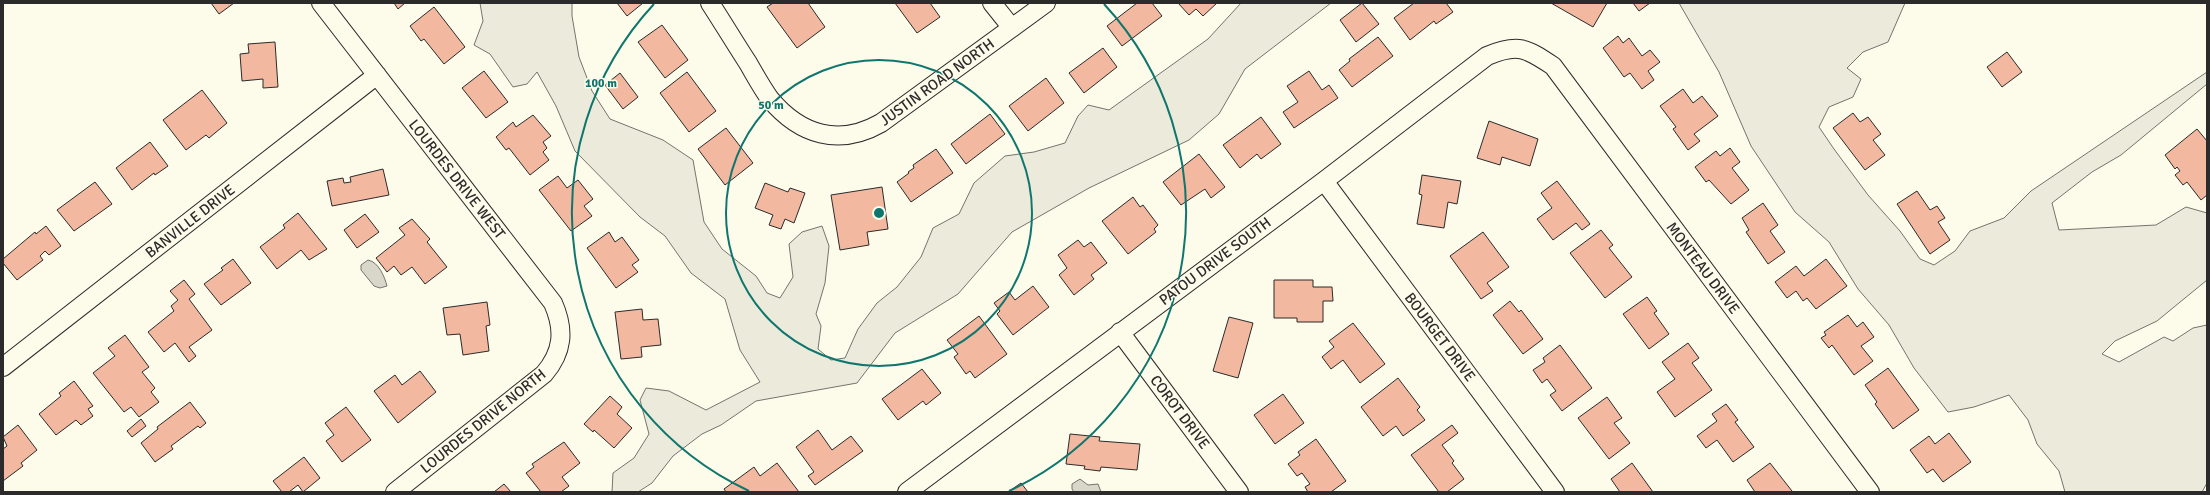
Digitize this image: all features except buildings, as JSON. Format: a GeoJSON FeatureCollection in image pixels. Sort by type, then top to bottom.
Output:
{"type":"FeatureCollection","features":[{"type":"Feature","properties":{"kind":"street","name":"LOURDES DRIVE WEST"},"geometry":{"type":"LineString","coordinates":[[321,3],[553,303],[558,314],[561,343],[558,354],[552,365]]}},
{"type":"Feature","properties":{"kind":"street","name":"JUSTIN ROAD NORTH"},"geometry":{"type":"LineString","coordinates":[[710,3],[770,98],[797,124],[818,133],[842,136],[871,129],[1046,3]]}},
{"type":"Feature","properties":{"kind":"street"},"geometry":{"type":"LineString","coordinates":[[992,3],[1012,28]]}},
{"type":"Feature","properties":{"kind":"street","name":"PATOU DRIVE SOUTH"},"geometry":{"type":"LineString","coordinates":[[906,492],[1324,181],[1487,56],[1504,49],[1531,51]]}},
{"type":"Feature","properties":{"kind":"street","name":"MONTEAU DRIVE"},"geometry":{"type":"LineString","coordinates":[[1531,51],[1553,66],[1870,492]]}},
{"type":"Feature","properties":{"kind":"street","name":"BANVILLE DRIVE"},"geometry":{"type":"LineString","coordinates":[[3,367],[376,75]]}},
{"type":"Feature","properties":{"kind":"street","name":"BOURGET DRIVE"},"geometry":{"type":"LineString","coordinates":[[1324,181],[1555,492]]}},
{"type":"Feature","properties":{"kind":"street","name":"COROT DRIVE"},"geometry":{"type":"LineString","coordinates":[[1120,332],[1239,492]]}},
{"type":"Feature","properties":{"kind":"street","name":"LOURDES DRIVE NORTH"},"geometry":{"type":"LineString","coordinates":[[395,492],[544,374],[552,365]]}},
{"type":"Feature","properties":{"kind":"shaded area"},"geometry":{"type":"Polygon","coordinates":[[[480,3],[572,3],[572,16],[579,57],[592,91],[610,119],[663,140],[693,160],[704,222],[722,249],[756,276],[767,293],[780,298],[793,277],[789,244],[802,232],[822,226],[829,246],[825,283],[816,314],[821,326],[818,349],[831,360],[845,358],[858,329],[877,303],[897,287],[921,257],[933,228],[959,214],[974,183],[1005,156],[1034,152],[1065,143],[1078,116],[1088,105],[1109,110],[1208,39],[1241,3],[1331,3],[1245,69],[1219,114],[1189,140],[1089,188],[1012,232],[958,294],[895,333],[857,383],[756,401],[721,425],[702,434],[673,456],[652,483],[638,492],[612,492],[613,473],[634,458],[649,434],[640,400],[646,388],[669,391],[706,410],[760,382],[740,350],[725,299],[691,273],[665,236],[640,217],[575,151],[556,106],[537,72],[527,84],[513,87],[490,54],[474,45],[483,21],[480,3]]]}},
{"type":"Feature","properties":{"kind":"shaded area"},"geometry":{"type":"Polygon","coordinates":[[[1679,3],[1905,3],[1888,42],[1863,52],[1847,68],[1861,79],[1853,97],[1829,107],[1819,127],[1868,195],[1900,231],[1920,259],[1934,265],[1955,251],[1970,231],[2004,218],[2031,191],[2207,72],[2207,84],[2121,155],[2092,172],[2052,203],[2059,230],[2156,225],[2186,207],[2207,213],[2207,280],[2157,321],[2115,341],[2102,354],[2119,362],[2164,337],[2173,341],[2193,328],[2207,325],[2207,483],[2202,492],[2065,492],[2059,471],[2037,444],[2028,420],[2009,395],[1974,407],[1948,412],[1914,368],[1889,325],[1858,289],[1829,242],[1795,212],[1751,146],[1719,72],[1679,3]]]}},
{"type":"Feature","properties":{"kind":"shaded area"},"geometry":{"type":"Polygon","coordinates":[[[368,260],[372,261],[378,267],[387,286],[380,288],[374,286],[361,270],[361,265],[368,260]]]}},
{"type":"Feature","properties":{"kind":"shaded area"},"geometry":{"type":"Polygon","coordinates":[[[1080,479],[1088,485],[1098,484],[1101,492],[1074,492],[1072,489],[1072,484],[1080,479]]]}}]}
